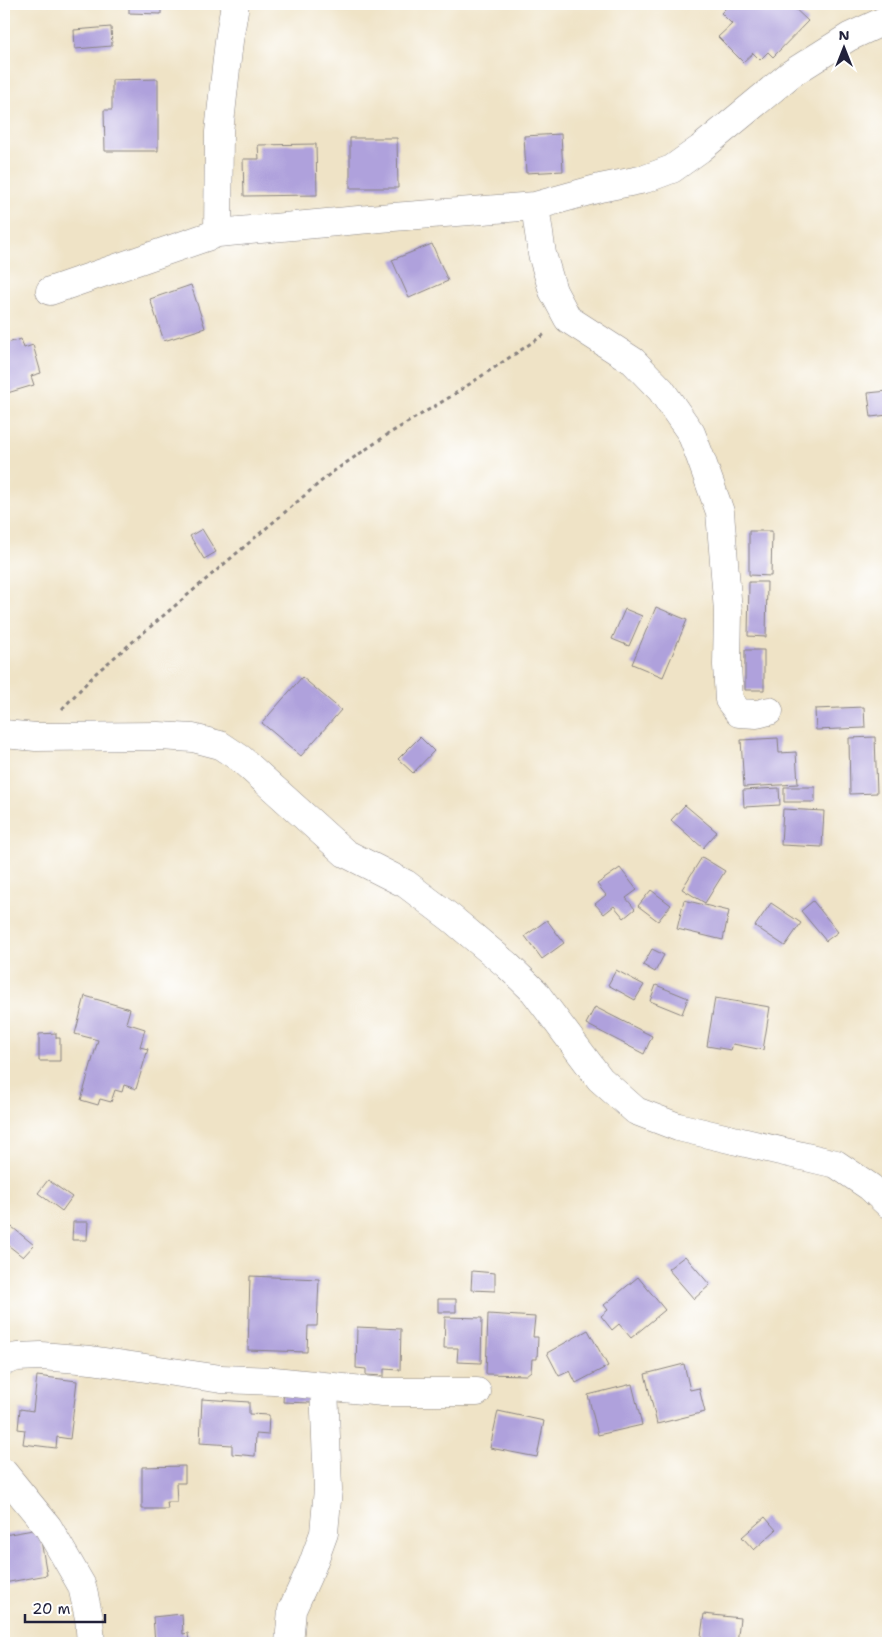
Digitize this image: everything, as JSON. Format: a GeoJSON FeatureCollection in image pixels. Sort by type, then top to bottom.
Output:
{"type":"FeatureCollection","features":[{"type":"Feature","properties":{"kind":"street"},"geometry":{"type":"LineString","coordinates":[[218,233],[219,132],[228,40],[235,4]]}},
{"type":"Feature","properties":{"kind":"street"},"geometry":{"type":"LineString","coordinates":[[50,291],[218,233],[536,206],[600,188],[645,179],[672,169],[700,149],[792,73],[849,36],[888,19]]}},
{"type":"Feature","properties":{"kind":"street"},"geometry":{"type":"LineString","coordinates":[[536,206],[545,263],[553,291],[568,319],[633,361],[661,390],[691,433],[720,512],[728,611],[728,700],[739,713],[756,714],[770,711]]}},
{"type":"Feature","properties":{"kind":"street"},"geometry":{"type":"LineString","coordinates":[[4,734],[36,737],[176,737],[193,738],[220,745],[240,759],[345,853],[406,884],[451,918],[507,965],[534,991],[600,1079],[636,1111],[678,1127],[836,1164],[870,1187],[888,1204]]}},
{"type":"Feature","properties":{"kind":"street"},"geometry":{"type":"LineString","coordinates":[[4,1361],[17,1357],[41,1356],[91,1360],[221,1379],[274,1381],[383,1392],[477,1392]]}},
{"type":"Feature","properties":{"kind":"street"},"geometry":{"type":"LineString","coordinates":[[289,1643],[292,1610],[312,1566],[324,1533],[328,1489],[324,1386]]}},
{"type":"Feature","properties":{"kind":"street"},"geometry":{"type":"LineString","coordinates":[[4,1473],[48,1527],[82,1586],[92,1643]]}},
{"type":"Feature","properties":{"kind":"path"},"geometry":{"type":"LineString","coordinates":[[36,737],[96,674],[331,473],[568,319]]}},
{"type":"Feature","properties":{"kind":"building"},"geometry":{"type":"Polygon","coordinates":[[[129,4],[161,4],[161,14],[129,13],[129,4]]]}},
{"type":"Feature","properties":{"kind":"building"},"geometry":{"type":"Polygon","coordinates":[[[730,4],[762,4],[766,8],[770,4],[790,4],[808,21],[773,57],[768,52],[760,60],[753,53],[743,62],[718,37],[732,24],[721,13],[730,4]]]}},
{"type":"Feature","properties":{"kind":"building"},"geometry":{"type":"Polygon","coordinates":[[[111,27],[112,46],[75,49],[74,30],[111,27]]]}},
{"type":"Feature","properties":{"kind":"building"},"geometry":{"type":"Polygon","coordinates":[[[158,79],[158,151],[105,151],[104,110],[112,110],[112,80],[158,79]]]}},
{"type":"Feature","properties":{"kind":"building"},"geometry":{"type":"Polygon","coordinates":[[[561,134],[563,171],[526,173],[524,136],[561,134]]]}},
{"type":"Feature","properties":{"kind":"building"},"geometry":{"type":"Polygon","coordinates":[[[350,138],[397,138],[398,188],[350,188],[350,138]]]}},
{"type":"Feature","properties":{"kind":"building"},"geometry":{"type":"Polygon","coordinates":[[[316,144],[317,195],[244,196],[243,159],[259,159],[258,145],[316,144]]]}},
{"type":"Feature","properties":{"kind":"building"},"geometry":{"type":"Polygon","coordinates":[[[432,244],[448,281],[409,298],[392,260],[432,244]]]}},
{"type":"Feature","properties":{"kind":"building"},"geometry":{"type":"Polygon","coordinates":[[[191,285],[205,328],[164,341],[150,299],[191,285]]]}},
{"type":"Feature","properties":{"kind":"building"},"geometry":{"type":"Polygon","coordinates":[[[21,339],[24,348],[33,345],[41,373],[31,376],[34,385],[4,394],[4,344],[21,339]]]}},
{"type":"Feature","properties":{"kind":"building"},"geometry":{"type":"Polygon","coordinates":[[[888,391],[888,415],[871,417],[868,393],[888,391]]]}},
{"type":"Feature","properties":{"kind":"building"},"geometry":{"type":"Polygon","coordinates":[[[202,529],[216,552],[204,559],[190,536],[202,529]]]}},
{"type":"Feature","properties":{"kind":"building"},"geometry":{"type":"Polygon","coordinates":[[[749,531],[772,531],[771,576],[749,575],[749,531]]]}},
{"type":"Feature","properties":{"kind":"building"},"geometry":{"type":"Polygon","coordinates":[[[749,582],[767,582],[766,637],[748,636],[749,582]]]}},
{"type":"Feature","properties":{"kind":"building"},"geometry":{"type":"Polygon","coordinates":[[[656,607],[687,620],[663,677],[632,664],[656,607]]]}},
{"type":"Feature","properties":{"kind":"building"},"geometry":{"type":"Polygon","coordinates":[[[625,609],[642,616],[629,646],[612,639],[625,609]]]}},
{"type":"Feature","properties":{"kind":"building"},"geometry":{"type":"Polygon","coordinates":[[[745,650],[764,650],[764,690],[745,690],[745,650]]]}},
{"type":"Feature","properties":{"kind":"building"},"geometry":{"type":"Polygon","coordinates":[[[302,677],[341,710],[301,756],[262,723],[302,677]]]}},
{"type":"Feature","properties":{"kind":"building"},"geometry":{"type":"Polygon","coordinates":[[[864,707],[865,728],[816,730],[815,709],[864,707]]]}},
{"type":"Feature","properties":{"kind":"building"},"geometry":{"type":"Polygon","coordinates":[[[420,737],[434,751],[413,773],[398,759],[420,737]]]}},
{"type":"Feature","properties":{"kind":"building"},"geometry":{"type":"Polygon","coordinates":[[[875,737],[877,793],[850,794],[849,738],[875,737]]]}},
{"type":"Feature","properties":{"kind":"building"},"geometry":{"type":"Polygon","coordinates":[[[778,738],[779,753],[796,752],[798,784],[744,787],[741,740],[778,738]]]}},
{"type":"Feature","properties":{"kind":"building"},"geometry":{"type":"Polygon","coordinates":[[[784,787],[815,787],[815,802],[784,802],[784,787]]]}},
{"type":"Feature","properties":{"kind":"building"},"geometry":{"type":"Polygon","coordinates":[[[779,788],[780,805],[744,807],[743,790],[779,788]]]}},
{"type":"Feature","properties":{"kind":"building"},"geometry":{"type":"Polygon","coordinates":[[[685,805],[717,832],[703,848],[671,820],[685,805]]]}},
{"type":"Feature","properties":{"kind":"building"},"geometry":{"type":"Polygon","coordinates":[[[783,809],[824,811],[822,847],[781,845],[783,809]]]}},
{"type":"Feature","properties":{"kind":"building"},"geometry":{"type":"Polygon","coordinates":[[[702,857],[725,871],[705,903],[682,889],[702,857]]]}},
{"type":"Feature","properties":{"kind":"building"},"geometry":{"type":"Polygon","coordinates":[[[620,868],[637,890],[626,898],[635,909],[624,918],[614,906],[604,914],[595,904],[606,895],[597,884],[620,868]]]}},
{"type":"Feature","properties":{"kind":"building"},"geometry":{"type":"Polygon","coordinates":[[[651,890],[671,905],[658,921],[638,906],[651,890]]]}},
{"type":"Feature","properties":{"kind":"building"},"geometry":{"type":"Polygon","coordinates":[[[684,900],[729,911],[723,940],[677,929],[684,900]]]}},
{"type":"Feature","properties":{"kind":"building"},"geometry":{"type":"Polygon","coordinates":[[[813,901],[838,932],[826,941],[801,911],[813,901]]]}},
{"type":"Feature","properties":{"kind":"building"},"geometry":{"type":"Polygon","coordinates":[[[771,903],[801,923],[785,946],[755,926],[771,903]]]}},
{"type":"Feature","properties":{"kind":"building"},"geometry":{"type":"Polygon","coordinates":[[[547,920],[564,943],[542,959],[525,936],[547,920]]]}},
{"type":"Feature","properties":{"kind":"building"},"geometry":{"type":"Polygon","coordinates":[[[652,949],[664,955],[655,972],[643,965],[652,949]]]}},
{"type":"Feature","properties":{"kind":"building"},"geometry":{"type":"Polygon","coordinates":[[[616,970],[644,985],[635,1000],[608,985],[616,970]]]}},
{"type":"Feature","properties":{"kind":"building"},"geometry":{"type":"Polygon","coordinates":[[[656,985],[688,998],[682,1014],[650,1001],[656,985]]]}},
{"type":"Feature","properties":{"kind":"building"},"geometry":{"type":"Polygon","coordinates":[[[85,996],[130,1009],[126,1023],[145,1029],[140,1047],[148,1049],[136,1089],[124,1085],[122,1092],[115,1090],[111,1102],[100,1099],[98,1105],[81,1100],[98,1040],[75,1034],[85,996]]]}},
{"type":"Feature","properties":{"kind":"building"},"geometry":{"type":"Polygon","coordinates":[[[715,998],[770,1007],[763,1050],[733,1044],[731,1050],[707,1046],[715,998]]]}},
{"type":"Feature","properties":{"kind":"building"},"geometry":{"type":"Polygon","coordinates":[[[595,1007],[652,1036],[644,1054],[586,1024],[595,1007]]]}},
{"type":"Feature","properties":{"kind":"building"},"geometry":{"type":"Polygon","coordinates":[[[56,1033],[56,1038],[60,1038],[60,1061],[39,1061],[39,1034],[56,1033]]]}},
{"type":"Feature","properties":{"kind":"building"},"geometry":{"type":"Polygon","coordinates":[[[48,1180],[72,1197],[62,1211],[38,1193],[48,1180]]]}},
{"type":"Feature","properties":{"kind":"building"},"geometry":{"type":"Polygon","coordinates":[[[73,1222],[88,1222],[87,1240],[72,1240],[73,1222]]]}},
{"type":"Feature","properties":{"kind":"building"},"geometry":{"type":"Polygon","coordinates":[[[12,1227],[34,1245],[23,1257],[4,1242],[4,1236],[12,1227]]]}},
{"type":"Feature","properties":{"kind":"building"},"geometry":{"type":"Polygon","coordinates":[[[685,1256],[710,1285],[694,1299],[668,1269],[685,1256]]]}},
{"type":"Feature","properties":{"kind":"building"},"geometry":{"type":"Polygon","coordinates":[[[472,1271],[495,1273],[495,1291],[471,1290],[472,1271]]]}},
{"type":"Feature","properties":{"kind":"building"},"geometry":{"type":"Polygon","coordinates":[[[250,1276],[319,1279],[317,1326],[308,1326],[307,1352],[248,1350],[250,1276]]]}},
{"type":"Feature","properties":{"kind":"building"},"geometry":{"type":"Polygon","coordinates":[[[638,1277],[665,1310],[631,1338],[619,1324],[612,1330],[601,1316],[608,1310],[604,1305],[638,1277]]]}},
{"type":"Feature","properties":{"kind":"building"},"geometry":{"type":"Polygon","coordinates":[[[438,1299],[456,1299],[456,1312],[438,1312],[438,1299]]]}},
{"type":"Feature","properties":{"kind":"building"},"geometry":{"type":"Polygon","coordinates":[[[488,1314],[535,1317],[533,1337],[538,1337],[537,1359],[532,1359],[531,1371],[526,1375],[486,1374],[488,1314]]]}},
{"type":"Feature","properties":{"kind":"building"},"geometry":{"type":"Polygon","coordinates":[[[445,1317],[482,1318],[481,1363],[457,1362],[458,1348],[444,1348],[445,1317]]]}},
{"type":"Feature","properties":{"kind":"building"},"geometry":{"type":"Polygon","coordinates":[[[357,1327],[401,1329],[400,1370],[384,1369],[384,1376],[366,1375],[366,1369],[356,1368],[357,1327]]]}},
{"type":"Feature","properties":{"kind":"building"},"geometry":{"type":"Polygon","coordinates":[[[588,1330],[608,1366],[576,1383],[570,1371],[559,1376],[547,1353],[588,1330]]]}},
{"type":"Feature","properties":{"kind":"building"},"geometry":{"type":"Polygon","coordinates":[[[684,1364],[690,1390],[699,1388],[705,1412],[657,1424],[645,1374],[684,1364]]]}},
{"type":"Feature","properties":{"kind":"building"},"geometry":{"type":"Polygon","coordinates":[[[37,1376],[77,1381],[70,1439],[57,1437],[56,1448],[23,1444],[25,1430],[18,1429],[20,1409],[33,1411],[37,1376]]]}},
{"type":"Feature","properties":{"kind":"building"},"geometry":{"type":"Polygon","coordinates":[[[632,1384],[642,1425],[598,1435],[588,1395],[632,1384]]]}},
{"type":"Feature","properties":{"kind":"building"},"geometry":{"type":"Polygon","coordinates":[[[284,1386],[312,1387],[311,1403],[283,1402],[284,1386]]]}},
{"type":"Feature","properties":{"kind":"building"},"geometry":{"type":"Polygon","coordinates":[[[202,1399],[249,1402],[249,1414],[269,1415],[268,1435],[256,1434],[255,1456],[232,1454],[232,1445],[200,1443],[202,1399]]]}},
{"type":"Feature","properties":{"kind":"building"},"geometry":{"type":"Polygon","coordinates":[[[498,1411],[544,1421],[537,1457],[490,1448],[498,1411]]]}},
{"type":"Feature","properties":{"kind":"building"},"geometry":{"type":"Polygon","coordinates":[[[185,1466],[185,1483],[176,1483],[177,1502],[167,1502],[168,1509],[142,1509],[142,1467],[185,1466]]]}},
{"type":"Feature","properties":{"kind":"building"},"geometry":{"type":"Polygon","coordinates":[[[765,1517],[776,1530],[754,1550],[742,1537],[765,1517]]]}},
{"type":"Feature","properties":{"kind":"building"},"geometry":{"type":"Polygon","coordinates":[[[39,1529],[47,1575],[4,1583],[4,1535],[39,1529]]]}},
{"type":"Feature","properties":{"kind":"building"},"geometry":{"type":"Polygon","coordinates":[[[182,1614],[183,1634],[188,1633],[189,1643],[155,1643],[153,1617],[182,1614]]]}},
{"type":"Feature","properties":{"kind":"building"},"geometry":{"type":"Polygon","coordinates":[[[704,1614],[740,1618],[737,1643],[700,1643],[704,1614]]]}}]}
